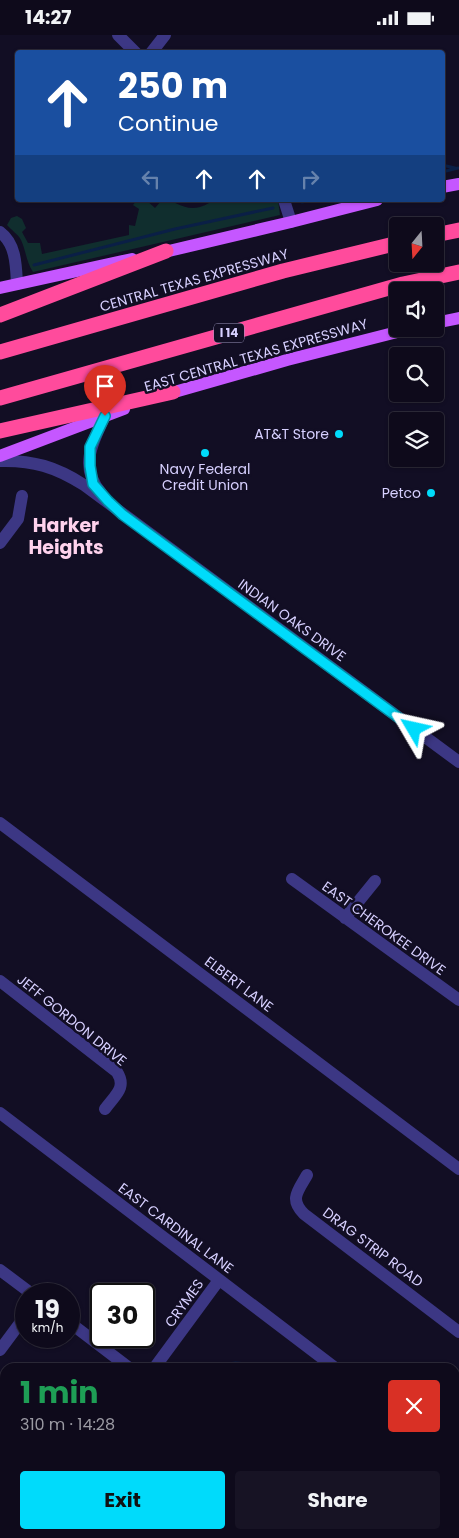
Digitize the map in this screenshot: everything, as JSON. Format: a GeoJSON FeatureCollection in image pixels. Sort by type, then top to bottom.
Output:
{"type":"FeatureCollection","features":[{"type":"Feature","properties":{"kind":"highway"},"geometry":{"type":"LineString","coordinates":[[444,233],[459,230]]}},
{"type":"Feature","properties":{"kind":"highway","name":"CENTRAL TEXAS EXPRESSWAY"},"geometry":{"type":"LineString","coordinates":[[0,351],[283,271],[389,245]]}},
{"type":"Feature","properties":{"kind":"highway"},"geometry":{"type":"LineString","coordinates":[[0,315],[166,251]]}},
{"type":"Feature","properties":{"kind":"highway","name":"I 14"},"geometry":{"type":"LineString","coordinates":[[0,398],[403,284],[459,272]]}},
{"type":"Feature","properties":{"kind":"highway"},"geometry":{"type":"LineString","coordinates":[[0,431],[173,392]]}},
{"type":"Feature","properties":{"kind":"main road"},"geometry":{"type":"LineString","coordinates":[[445,186],[459,184]]}},
{"type":"Feature","properties":{"kind":"main road"},"geometry":{"type":"LineString","coordinates":[[0,288],[291,222],[369,202]]}},
{"type":"Feature","properties":{"kind":"main road"},"geometry":{"type":"LineString","coordinates":[[444,321],[459,318]]}},
{"type":"Feature","properties":{"kind":"main road","name":"EAST CENTRAL TEXAS EXPRESSWAY"},"geometry":{"type":"LineString","coordinates":[[0,456],[173,392],[389,334]]}},
{"type":"Feature","properties":{"kind":"street"},"geometry":{"type":"LineString","coordinates":[[118,35],[133,50]]}},
{"type":"Feature","properties":{"kind":"street"},"geometry":{"type":"LineString","coordinates":[[152,50],[165,35]]}},
{"type":"Feature","properties":{"kind":"street"},"geometry":{"type":"LineString","coordinates":[[285,202],[291,222]]}},
{"type":"Feature","properties":{"kind":"street"},"geometry":{"type":"LineString","coordinates":[[0,232],[8,238],[16,261],[18,284]]}},
{"type":"Feature","properties":{"kind":"street"},"geometry":{"type":"LineString","coordinates":[[105,416],[90,447],[90,466],[93,484],[108,501]]}},
{"type":"Feature","properties":{"kind":"street"},"geometry":{"type":"LineString","coordinates":[[0,461],[21,460],[50,467],[67,474],[108,501]]}},
{"type":"Feature","properties":{"kind":"street"},"geometry":{"type":"LineString","coordinates":[[0,543],[18,519],[22,496]]}},
{"type":"Feature","properties":{"kind":"street","name":"INDIAN OAKS DRIVE"},"geometry":{"type":"LineString","coordinates":[[108,501],[123,515],[459,762]]}},
{"type":"Feature","properties":{"kind":"street","name":"ELBERT LANE"},"geometry":{"type":"LineString","coordinates":[[0,823],[459,1169]]}},
{"type":"Feature","properties":{"kind":"street","name":"EAST CHEROKEE DRIVE"},"geometry":{"type":"LineString","coordinates":[[292,879],[459,999]]}},
{"type":"Feature","properties":{"kind":"street"},"geometry":{"type":"LineString","coordinates":[[345,918],[375,881]]}},
{"type":"Feature","properties":{"kind":"street","name":"JEFF GORDON DRIVE"},"geometry":{"type":"LineString","coordinates":[[0,981],[117,1072],[122,1079],[121,1087],[105,1109]]}},
{"type":"Feature","properties":{"kind":"street","name":"EAST CARDINAL LANE"},"geometry":{"type":"LineString","coordinates":[[0,1113],[329,1363]]}},
{"type":"Feature","properties":{"kind":"street","name":"DRAG STRIP ROAD"},"geometry":{"type":"LineString","coordinates":[[307,1175],[295,1197],[297,1207],[459,1332]]}},
{"type":"Feature","properties":{"kind":"street"},"geometry":{"type":"LineString","coordinates":[[0,1270],[17,1283]]}},
{"type":"Feature","properties":{"kind":"street","name":"CRYMES"},"geometry":{"type":"LineString","coordinates":[[158,1363],[220,1280]]}},
{"type":"Feature","properties":{"kind":"street"},"geometry":{"type":"LineString","coordinates":[[0,1350],[15,1330]]}},
{"type":"Feature","properties":{"kind":"street"},"geometry":{"type":"LineString","coordinates":[[80,1330],[123,1363]]}},
{"type":"Feature","properties":{"kind":"green space"},"geometry":{"type":"Polygon","coordinates":[[[135,202],[148,202],[155,208],[160,202],[172,202],[185,207],[196,208],[211,202],[278,202],[280,215],[33,272],[21,240],[7,225],[11,218],[17,216],[22,219],[26,228],[22,232],[28,243],[40,243],[42,254],[129,235],[129,225],[135,226],[139,209],[133,205],[135,202]]]}},
{"type":"Feature","properties":{"kind":"waterway"},"geometry":{"type":"LineString","coordinates":[[445,166],[455,168]]}},
{"type":"Feature","properties":{"kind":"waterway"},"geometry":{"type":"LineString","coordinates":[[445,171],[458,168]]}},
{"type":"Feature","properties":{"kind":"waterway"},"geometry":{"type":"LineString","coordinates":[[34,265],[175,229],[273,208]]}},
{"type":"Feature","properties":{"kind":"place","name":"AT&T Store"},"geometry":{"type":"Point","coordinates":[339,434]}},
{"type":"Feature","properties":{"kind":"place","name":"Navy Federal Credit Union"},"geometry":{"type":"Point","coordinates":[205,453]}},
{"type":"Feature","properties":{"kind":"place","name":"Petco"},"geometry":{"type":"Point","coordinates":[431,493]}},
{"type":"Feature","properties":{"kind":"district","name":"Harker Heights"},"geometry":{"type":"Point","coordinates":[66,536]}},
{"type":"Feature","properties":{"kind":"route"},"geometry":{"type":"LineString","coordinates":[[105,416],[90,447],[90,466],[93,484],[108,501],[123,515],[414,729]]}}]}
